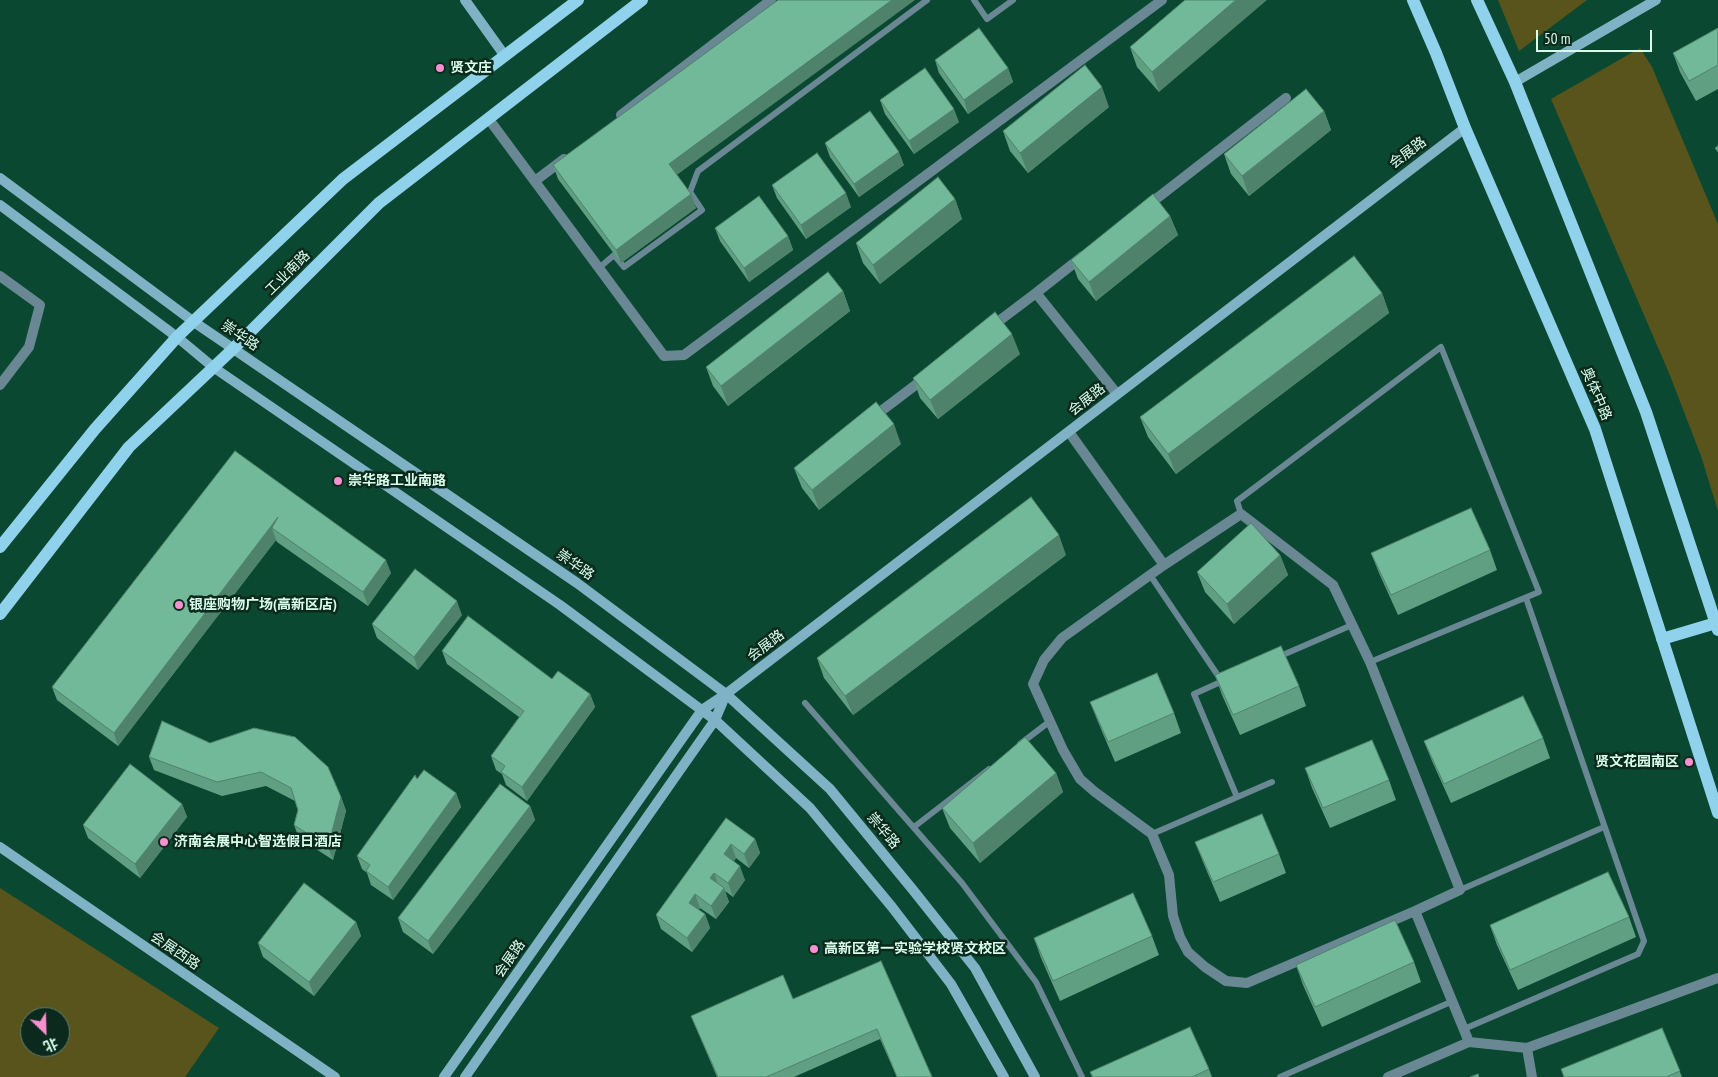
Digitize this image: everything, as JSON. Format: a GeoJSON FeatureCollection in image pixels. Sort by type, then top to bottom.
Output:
{"type":"FeatureCollection","features":[{"type":"Feature","properties":{"kind":"main road"},"geometry":{"type":"LineString","coordinates":[[465,0],[505,56]]}},
{"type":"Feature","properties":{"kind":"main road"},"geometry":{"type":"LineString","coordinates":[[0,547],[95,429],[177,337],[343,179],[578,0]]}},
{"type":"Feature","properties":{"kind":"main road","name":"工业南路"},"geometry":{"type":"LineString","coordinates":[[0,614],[129,447],[234,348],[380,203],[642,0]]}},
{"type":"Feature","properties":{"kind":"main road","name":"奥体中路"},"geometry":{"type":"LineString","coordinates":[[1413,0],[1465,128],[1595,429],[1718,813]]}},
{"type":"Feature","properties":{"kind":"main road"},"geometry":{"type":"LineString","coordinates":[[1477,0],[1515,82],[1646,412],[1717,626],[1662,639]]}},
{"type":"Feature","properties":{"kind":"main road"},"geometry":{"type":"LineString","coordinates":[[1515,82],[1656,0]]}},
{"type":"Feature","properties":{"kind":"main road","name":"会展路"},"geometry":{"type":"LineString","coordinates":[[444,1077],[702,710],[726,694],[1465,128]]}},
{"type":"Feature","properties":{"kind":"main road","name":"崇华路"},"geometry":{"type":"LineString","coordinates":[[0,178],[194,322],[577,583],[726,694],[830,789],[913,890],[974,968],[1035,1077]]}},
{"type":"Feature","properties":{"kind":"main road"},"geometry":{"type":"LineString","coordinates":[[0,205],[177,337],[213,367],[560,605],[715,720],[810,808],[892,907],[951,984],[1004,1077]]}},
{"type":"Feature","properties":{"kind":"main road","name":"会展路"},"geometry":{"type":"LineString","coordinates":[[465,1077],[715,720],[726,694]]}},
{"type":"Feature","properties":{"kind":"main road","name":"会展西路"},"geometry":{"type":"LineString","coordinates":[[0,847],[335,1077]]}},
{"type":"Feature","properties":{"kind":"street"},"geometry":{"type":"LineString","coordinates":[[614,121],[771,0]]}},
{"type":"Feature","properties":{"kind":"street"},"geometry":{"type":"LineString","coordinates":[[488,118],[664,356],[684,355],[1162,0]]}},
{"type":"Feature","properties":{"kind":"street"},"geometry":{"type":"LineString","coordinates":[[1138,214],[1286,98]]}},
{"type":"Feature","properties":{"kind":"street"},"geometry":{"type":"LineString","coordinates":[[535,181],[574,151]]}},
{"type":"Feature","properties":{"kind":"street"},"geometry":{"type":"LineString","coordinates":[[982,334],[1091,250]]}},
{"type":"Feature","properties":{"kind":"street"},"geometry":{"type":"LineString","coordinates":[[0,276],[40,305],[29,347],[0,386]]}},
{"type":"Feature","properties":{"kind":"street"},"geometry":{"type":"LineString","coordinates":[[1036,293],[1117,394]]}},
{"type":"Feature","properties":{"kind":"street"},"geometry":{"type":"LineString","coordinates":[[866,423],[936,370]]}},
{"type":"Feature","properties":{"kind":"street"},"geometry":{"type":"LineString","coordinates":[[1069,432],[1164,565]]}},
{"type":"Feature","properties":{"kind":"street"},"geometry":{"type":"LineString","coordinates":[[1241,514],[1333,585],[1370,662],[1460,890],[1247,983],[1226,981],[1204,967],[1188,952],[1172,916],[1169,875],[1152,834],[1080,779],[1049,722],[1033,684],[1044,660],[1062,638],[1164,565],[1241,514]]}},
{"type":"Feature","properties":{"kind":"street"},"geometry":{"type":"LineString","coordinates":[[1415,911],[1469,1042]]}},
{"type":"Feature","properties":{"kind":"street"},"geometry":{"type":"LineString","coordinates":[[1388,1077],[1469,1042],[1527,1048],[1718,978]]}},
{"type":"Feature","properties":{"kind":"street"},"geometry":{"type":"LineString","coordinates":[[1527,1048],[1532,1077]]}},
{"type":"Feature","properties":{"kind":"lane"},"geometry":{"type":"LineString","coordinates":[[599,268],[614,255],[624,267],[702,210],[690,192],[698,172],[927,0]]}},
{"type":"Feature","properties":{"kind":"lane"},"geometry":{"type":"LineString","coordinates":[[974,0],[987,19],[1012,0]]}},
{"type":"Feature","properties":{"kind":"lane"},"geometry":{"type":"LineString","coordinates":[[1241,514],[1237,501],[1441,347],[1539,592],[1370,662]]}},
{"type":"Feature","properties":{"kind":"lane"},"geometry":{"type":"LineString","coordinates":[[1150,575],[1222,682]]}},
{"type":"Feature","properties":{"kind":"lane"},"geometry":{"type":"LineString","coordinates":[[1464,1029],[1638,954],[1644,941],[1526,598]]}},
{"type":"Feature","properties":{"kind":"lane"},"geometry":{"type":"LineString","coordinates":[[1274,659],[1352,625]]}},
{"type":"Feature","properties":{"kind":"lane"},"geometry":{"type":"LineString","coordinates":[[1230,678],[1194,694],[1238,797]]}},
{"type":"Feature","properties":{"kind":"lane"},"geometry":{"type":"LineString","coordinates":[[806,702],[962,883],[1036,982],[1082,1077]]}},
{"type":"Feature","properties":{"kind":"lane"},"geometry":{"type":"LineString","coordinates":[[1012,751],[1049,722]]}},
{"type":"Feature","properties":{"kind":"lane"},"geometry":{"type":"LineString","coordinates":[[914,827],[996,763]]}},
{"type":"Feature","properties":{"kind":"lane"},"geometry":{"type":"LineString","coordinates":[[1152,834],[1272,782]]}},
{"type":"Feature","properties":{"kind":"lane"},"geometry":{"type":"LineString","coordinates":[[1460,890],[1604,827]]}},
{"type":"Feature","properties":{"kind":"lane"},"geometry":{"type":"LineString","coordinates":[[1280,1077],[1452,1001]]}},
{"type":"Feature","properties":{"kind":"shaded area"},"geometry":{"type":"Polygon","coordinates":[[[1498,0],[1587,0],[1519,51],[1498,0]]]}},
{"type":"Feature","properties":{"kind":"shaded area"},"geometry":{"type":"Polygon","coordinates":[[[1640,48],[1652,67],[1718,224],[1718,511],[1701,456],[1669,373],[1551,99],[1640,48]]]}},
{"type":"Feature","properties":{"kind":"shaded area"},"geometry":{"type":"Polygon","coordinates":[[[0,888],[219,1028],[185,1077],[0,1077],[0,888]]]}},
{"type":"Feature","properties":{"kind":"building"},"geometry":{"type":"Polygon","coordinates":[[[778,0],[892,0],[669,164],[691,194],[616,250],[553,165],[778,0]]]}},
{"type":"Feature","properties":{"kind":"building"},"geometry":{"type":"Polygon","coordinates":[[[1185,0],[1236,0],[1152,72],[1130,47],[1185,0]]]}},
{"type":"Feature","properties":{"kind":"building"},"geometry":{"type":"Polygon","coordinates":[[[979,28],[1008,68],[964,100],[935,60],[979,28]]]}},
{"type":"Feature","properties":{"kind":"building"},"geometry":{"type":"Polygon","coordinates":[[[1718,28],[1718,65],[1689,81],[1673,53],[1718,28]]]}},
{"type":"Feature","properties":{"kind":"building"},"geometry":{"type":"Polygon","coordinates":[[[1085,65],[1102,87],[1020,153],[1003,131],[1085,65]]]}},
{"type":"Feature","properties":{"kind":"building"},"geometry":{"type":"Polygon","coordinates":[[[925,68],[954,109],[909,141],[880,100],[925,68]]]}},
{"type":"Feature","properties":{"kind":"building"},"geometry":{"type":"Polygon","coordinates":[[[1306,89],[1324,111],[1242,176],[1224,154],[1306,89]]]}},
{"type":"Feature","properties":{"kind":"building"},"geometry":{"type":"Polygon","coordinates":[[[870,111],[899,152],[854,184],[825,143],[870,111]]]}},
{"type":"Feature","properties":{"kind":"building"},"geometry":{"type":"Polygon","coordinates":[[[817,153],[846,193],[801,225],[772,185],[817,153]]]}},
{"type":"Feature","properties":{"kind":"building"},"geometry":{"type":"Polygon","coordinates":[[[938,177],[955,199],[873,265],[856,243],[938,177]]]}},
{"type":"Feature","properties":{"kind":"building"},"geometry":{"type":"Polygon","coordinates":[[[1153,194],[1170,216],[1089,282],[1071,260],[1153,194]]]}},
{"type":"Feature","properties":{"kind":"building"},"geometry":{"type":"Polygon","coordinates":[[[759,196],[788,236],[744,268],[715,228],[759,196]]]}},
{"type":"Feature","properties":{"kind":"building"},"geometry":{"type":"Polygon","coordinates":[[[1354,256],[1382,293],[1168,454],[1140,417],[1354,256]]]}},
{"type":"Feature","properties":{"kind":"building"},"geometry":{"type":"Polygon","coordinates":[[[828,272],[843,291],[721,386],[706,367],[828,272]]]}},
{"type":"Feature","properties":{"kind":"building"},"geometry":{"type":"Polygon","coordinates":[[[995,312],[1012,334],[930,400],[913,378],[995,312]]]}},
{"type":"Feature","properties":{"kind":"building"},"geometry":{"type":"Polygon","coordinates":[[[876,402],[894,424],[812,490],[794,468],[876,402]]]}},
{"type":"Feature","properties":{"kind":"building","name":"银座购物广场(高新区店)"},"geometry":{"type":"Polygon","coordinates":[[[235,451],[386,560],[363,592],[272,528],[278,517],[114,733],[52,687],[235,451]]]}},
{"type":"Feature","properties":{"kind":"building"},"geometry":{"type":"Polygon","coordinates":[[[1031,497],[1059,535],[845,696],[817,658],[1031,497]]]}},
{"type":"Feature","properties":{"kind":"building"},"geometry":{"type":"Polygon","coordinates":[[[1471,508],[1490,550],[1391,595],[1371,553],[1471,508]]]}},
{"type":"Feature","properties":{"kind":"building"},"geometry":{"type":"Polygon","coordinates":[[[1251,523],[1280,555],[1227,604],[1197,572],[1251,523]]]}},
{"type":"Feature","properties":{"kind":"building"},"geometry":{"type":"Polygon","coordinates":[[[415,569],[457,601],[414,657],[372,624],[415,569]]]}},
{"type":"Feature","properties":{"kind":"building"},"geometry":{"type":"Polygon","coordinates":[[[468,616],[552,679],[558,671],[590,694],[522,787],[501,772],[505,766],[491,756],[524,711],[442,651],[468,616]]]}},
{"type":"Feature","properties":{"kind":"building"},"geometry":{"type":"Polygon","coordinates":[[[1281,646],[1299,686],[1233,715],[1215,675],[1281,646]]]}},
{"type":"Feature","properties":{"kind":"building"},"geometry":{"type":"Polygon","coordinates":[[[1157,673],[1174,713],[1108,742],[1090,702],[1157,673]]]}},
{"type":"Feature","properties":{"kind":"building"},"geometry":{"type":"Polygon","coordinates":[[[1523,696],[1543,738],[1444,784],[1424,741],[1523,696]]]}},
{"type":"Feature","properties":{"kind":"building"},"geometry":{"type":"Polygon","coordinates":[[[162,721],[210,743],[254,728],[295,737],[328,767],[341,797],[328,847],[294,825],[298,810],[291,788],[261,772],[217,782],[149,757],[162,721]]]}},
{"type":"Feature","properties":{"kind":"building"},"geometry":{"type":"Polygon","coordinates":[[[1025,737],[1056,773],[973,843],[942,808],[1025,737]]]}},
{"type":"Feature","properties":{"kind":"building"},"geometry":{"type":"Polygon","coordinates":[[[1372,740],[1389,780],[1323,808],[1305,768],[1372,740]]]}},
{"type":"Feature","properties":{"kind":"building"},"geometry":{"type":"Polygon","coordinates":[[[130,764],[182,804],[135,864],[83,825],[130,764]]]}},
{"type":"Feature","properties":{"kind":"building"},"geometry":{"type":"Polygon","coordinates":[[[424,770],[456,793],[388,887],[366,871],[370,865],[357,856],[415,775],[417,779],[424,770]]]}},
{"type":"Feature","properties":{"kind":"building"},"geometry":{"type":"Polygon","coordinates":[[[500,784],[530,806],[428,941],[398,918],[500,784]]]}},
{"type":"Feature","properties":{"kind":"building"},"geometry":{"type":"Polygon","coordinates":[[[1262,814],[1279,854],[1213,882],[1195,842],[1262,814]]]}},
{"type":"Feature","properties":{"kind":"building"},"geometry":{"type":"Polygon","coordinates":[[[726,818],[755,839],[744,854],[731,844],[724,854],[740,866],[728,883],[714,873],[710,878],[724,888],[711,906],[695,894],[689,903],[705,914],[687,938],[656,915],[726,818]]]}},
{"type":"Feature","properties":{"kind":"building"},"geometry":{"type":"Polygon","coordinates":[[[1608,872],[1629,917],[1510,970],[1490,925],[1608,872]]]}},
{"type":"Feature","properties":{"kind":"building"},"geometry":{"type":"Polygon","coordinates":[[[304,883],[356,922],[309,982],[258,943],[304,883]]]}},
{"type":"Feature","properties":{"kind":"building"},"geometry":{"type":"Polygon","coordinates":[[[1133,893],[1152,936],[1053,981],[1034,938],[1133,893]]]}},
{"type":"Feature","properties":{"kind":"building"},"geometry":{"type":"Polygon","coordinates":[[[1395,920],[1414,962],[1315,1007],[1296,965],[1395,920]]]}},
{"type":"Feature","properties":{"kind":"building"},"geometry":{"type":"Polygon","coordinates":[[[881,961],[932,1077],[897,1077],[877,1029],[766,1077],[718,1077],[691,1016],[783,975],[793,999],[881,961]]]}},
{"type":"Feature","properties":{"kind":"building"},"geometry":{"type":"Polygon","coordinates":[[[1190,1027],[1209,1069],[1192,1077],[1093,1077],[1090,1072],[1190,1027]]]}},
{"type":"Feature","properties":{"kind":"building"},"geometry":{"type":"Polygon","coordinates":[[[1662,1028],[1680,1071],[1666,1077],[1564,1077],[1561,1069],[1662,1028]]]}},
{"type":"Feature","properties":{"kind":"place","name":"贤文庄"},"geometry":{"type":"Point","coordinates":[440,68]}},
{"type":"Feature","properties":{"kind":"place","name":"崇华路工业南路"},"geometry":{"type":"Point","coordinates":[338,481]}},
{"type":"Feature","properties":{"kind":"place","name":"银座购物广场(高新区店)"},"geometry":{"type":"Point","coordinates":[179,605]}},
{"type":"Feature","properties":{"kind":"place","name":"贤文花园南区"},"geometry":{"type":"Point","coordinates":[1689,762]}},
{"type":"Feature","properties":{"kind":"place","name":"济南会展中心智选假日酒店"},"geometry":{"type":"Point","coordinates":[164,842]}},
{"type":"Feature","properties":{"kind":"place","name":"高新区第一实验学校贤文校区"},"geometry":{"type":"Point","coordinates":[814,949]}}]}
